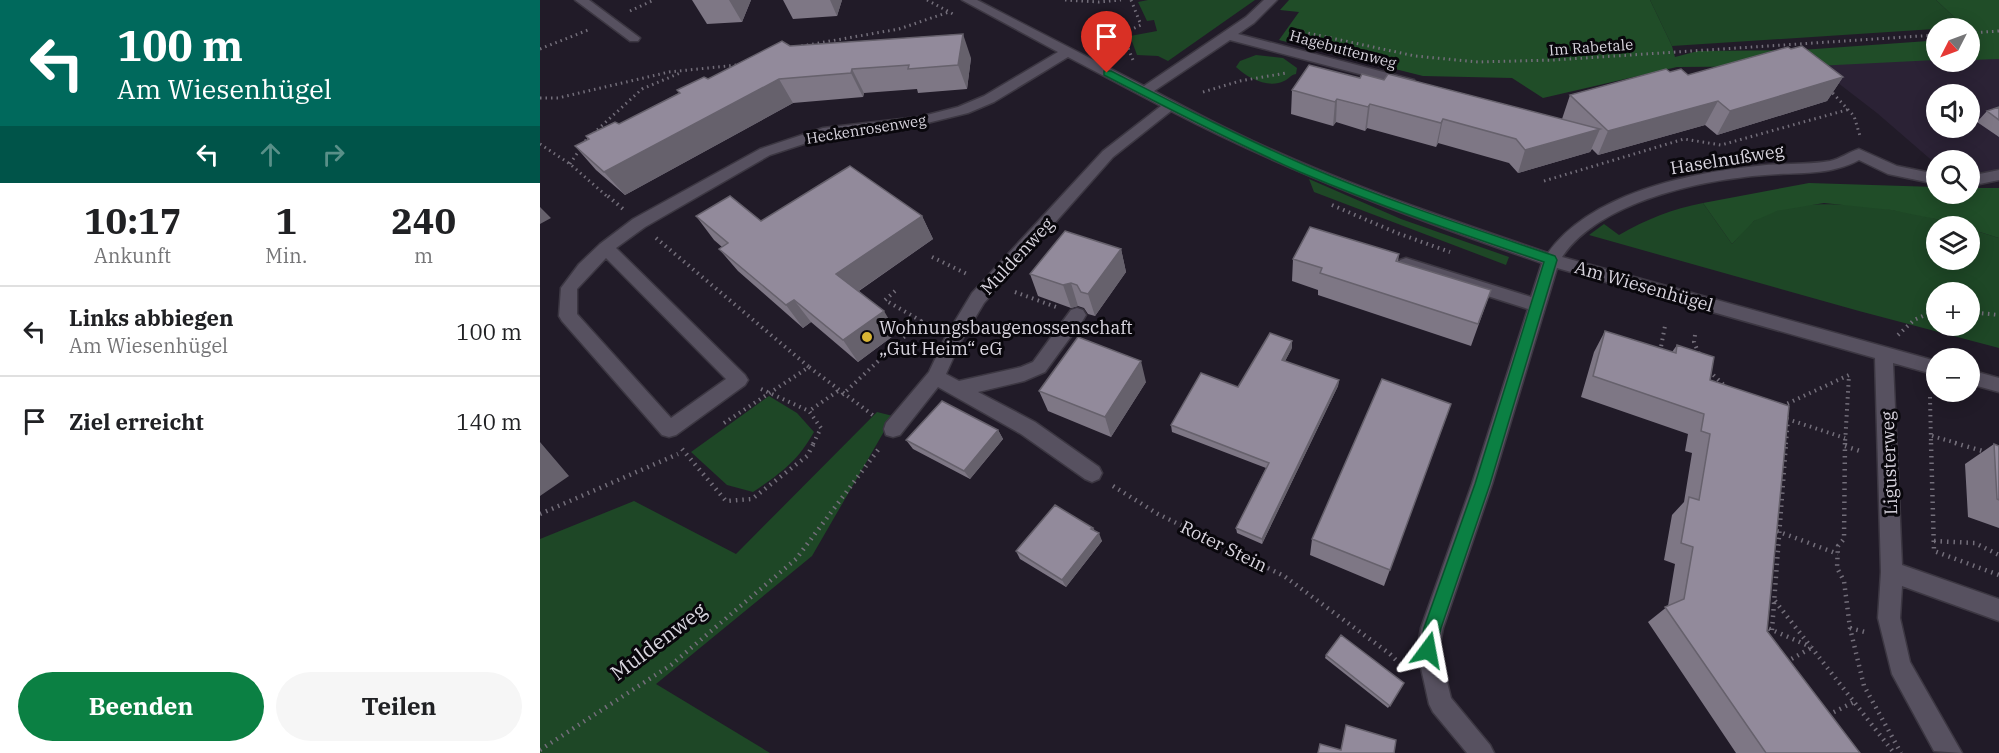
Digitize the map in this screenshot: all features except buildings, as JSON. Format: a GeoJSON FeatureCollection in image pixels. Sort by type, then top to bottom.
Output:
{"type":"FeatureCollection","features":[{"type":"Feature","properties":{"kind":"street"},"geometry":{"type":"LineString","coordinates":[[586,3],[605,0]]}},
{"type":"Feature","properties":{"kind":"street","name":"Am Wiesenhügel"},"geometry":{"type":"LineString","coordinates":[[968,0],[1066,53],[1232,137],[1353,189],[1551,260],[1926,365]]}},
{"type":"Feature","properties":{"kind":"street"},"geometry":{"type":"LineString","coordinates":[[1144,92],[1250,20],[1271,0]]}},
{"type":"Feature","properties":{"kind":"street"},"geometry":{"type":"LineString","coordinates":[[586,3],[634,38]]}},
{"type":"Feature","properties":{"kind":"street","name":"Hagebuttenweg"},"geometry":{"type":"LineString","coordinates":[[1227,35],[1417,85]]}},
{"type":"Feature","properties":{"kind":"street","name":"Heckenrosenweg"},"geometry":{"type":"LineString","coordinates":[[739,380],[669,429],[568,316],[569,288],[585,268],[606,248],[639,223],[765,152],[823,133],[919,121],[963,110],[988,99],[1066,53]]}},
{"type":"Feature","properties":{"kind":"street","name":"Muldenweg"},"geometry":{"type":"LineString","coordinates":[[893,429],[936,378],[952,341],[978,298],[1108,154],[1169,106]]}},
{"type":"Feature","properties":{"kind":"street"},"geometry":{"type":"LineString","coordinates":[[1859,154],[1893,170],[1926,177]]}},
{"type":"Feature","properties":{"kind":"street","name":"Haselnußweg"},"geometry":{"type":"LineString","coordinates":[[1551,260],[1558,245],[1604,214],[1635,199],[1675,185],[1753,171],[1839,164],[1859,154]]}},
{"type":"Feature","properties":{"kind":"street"},"geometry":{"type":"LineString","coordinates":[[1980,179],[1999,175]]}},
{"type":"Feature","properties":{"kind":"street"},"geometry":{"type":"LineString","coordinates":[[606,248],[739,380]]}},
{"type":"Feature","properties":{"kind":"street"},"geometry":{"type":"LineString","coordinates":[[1482,753],[1441,704],[1428,650],[1432,628],[1482,484],[1551,260]]}},
{"type":"Feature","properties":{"kind":"street"},"geometry":{"type":"LineString","coordinates":[[1406,264],[1538,305]]}},
{"type":"Feature","properties":{"kind":"street"},"geometry":{"type":"LineString","coordinates":[[956,388],[1024,375],[1039,367],[1077,315]]}},
{"type":"Feature","properties":{"kind":"street","name":"Ligusterweg"},"geometry":{"type":"LineString","coordinates":[[1884,354],[1887,384],[1892,572],[1889,618],[1900,666],[1942,743],[1950,753]]}},
{"type":"Feature","properties":{"kind":"street"},"geometry":{"type":"LineString","coordinates":[[936,378],[1029,428],[1092,473]]}},
{"type":"Feature","properties":{"kind":"street"},"geometry":{"type":"LineString","coordinates":[[1980,380],[1999,385]]}},
{"type":"Feature","properties":{"kind":"street"},"geometry":{"type":"LineString","coordinates":[[1892,572],[1999,610]]}},
{"type":"Feature","properties":{"kind":"path"},"geometry":{"type":"LineString","coordinates":[[1065,0],[1099,3],[1121,0]]}},
{"type":"Feature","properties":{"kind":"path"},"geometry":{"type":"LineString","coordinates":[[1131,0],[1141,25],[1128,31],[1124,38],[1133,60]]}},
{"type":"Feature","properties":{"kind":"path"},"geometry":{"type":"LineString","coordinates":[[792,48],[833,38],[899,28],[949,12]]}},
{"type":"Feature","properties":{"kind":"path","name":"Im Rabetale"},"geometry":{"type":"LineString","coordinates":[[1295,30],[1409,55],[1452,61],[1554,60],[1926,36]]}},
{"type":"Feature","properties":{"kind":"path"},"geometry":{"type":"LineString","coordinates":[[1980,32],[1999,31]]}},
{"type":"Feature","properties":{"kind":"path"},"geometry":{"type":"LineString","coordinates":[[1775,45],[1784,52]]}},
{"type":"Feature","properties":{"kind":"path"},"geometry":{"type":"LineString","coordinates":[[540,98],[558,98],[639,78],[726,68],[747,62]]}},
{"type":"Feature","properties":{"kind":"path"},"geometry":{"type":"LineString","coordinates":[[570,164],[586,141],[642,89],[688,71]]}},
{"type":"Feature","properties":{"kind":"path"},"geometry":{"type":"LineString","coordinates":[[1203,92],[1240,81],[1296,71]]}},
{"type":"Feature","properties":{"kind":"path"},"geometry":{"type":"LineString","coordinates":[[1826,87],[1850,109],[1860,126],[1859,154]]}},
{"type":"Feature","properties":{"kind":"path"},"geometry":{"type":"LineString","coordinates":[[1544,180],[1684,139],[1721,145],[1850,109]]}},
{"type":"Feature","properties":{"kind":"path"},"geometry":{"type":"LineString","coordinates":[[540,144],[570,164],[840,393],[893,429]]}},
{"type":"Feature","properties":{"kind":"path"},"geometry":{"type":"LineString","coordinates":[[932,257],[953,267]]}},
{"type":"Feature","properties":{"kind":"path"},"geometry":{"type":"LineString","coordinates":[[809,411],[840,393],[921,321],[885,300],[895,291]]}},
{"type":"Feature","properties":{"kind":"path"},"geometry":{"type":"LineString","coordinates":[[1018,293],[1034,299]]}},
{"type":"Feature","properties":{"kind":"path"},"geometry":{"type":"LineString","coordinates":[[1980,313],[1999,315]]}},
{"type":"Feature","properties":{"kind":"path"},"geometry":{"type":"LineString","coordinates":[[1884,354],[1903,328],[1926,315]]}},
{"type":"Feature","properties":{"kind":"path"},"geometry":{"type":"LineString","coordinates":[[1659,356],[1665,326]]}},
{"type":"Feature","properties":{"kind":"path"},"geometry":{"type":"LineString","coordinates":[[1695,335],[1694,342],[1700,357]]}},
{"type":"Feature","properties":{"kind":"path"},"geometry":{"type":"LineString","coordinates":[[1706,365],[1729,390]]}},
{"type":"Feature","properties":{"kind":"path"},"geometry":{"type":"LineString","coordinates":[[716,429],[809,367]]}},
{"type":"Feature","properties":{"kind":"path"},"geometry":{"type":"LineString","coordinates":[[1700,370],[1711,373]]}},
{"type":"Feature","properties":{"kind":"path"},"geometry":{"type":"LineString","coordinates":[[1777,408],[1849,375],[1845,438],[1845,539],[1838,546],[1837,568],[1844,581],[1850,628],[1864,686],[1901,753]]}},
{"type":"Feature","properties":{"kind":"path"},"geometry":{"type":"LineString","coordinates":[[683,451],[726,501],[752,499],[807,456],[821,428],[809,411],[739,380]]}},
{"type":"Feature","properties":{"kind":"path"},"geometry":{"type":"LineString","coordinates":[[1930,402],[1934,551],[1999,575]]}},
{"type":"Feature","properties":{"kind":"path"},"geometry":{"type":"LineString","coordinates":[[1778,416],[1845,438]]}},
{"type":"Feature","properties":{"kind":"path"},"geometry":{"type":"LineString","coordinates":[[1772,630],[1788,420]]}},
{"type":"Feature","properties":{"kind":"path","name":"Muldenweg"},"geometry":{"type":"LineString","coordinates":[[540,750],[671,665],[796,559],[893,429]]}},
{"type":"Feature","properties":{"kind":"path"},"geometry":{"type":"LineString","coordinates":[[1932,436],[1988,453]]}},
{"type":"Feature","properties":{"kind":"path"},"geometry":{"type":"LineString","coordinates":[[540,514],[691,446]]}},
{"type":"Feature","properties":{"kind":"path","name":"Roter Stein"},"geometry":{"type":"LineString","coordinates":[[1092,473],[1158,514],[1284,576],[1390,654],[1407,671]]}},
{"type":"Feature","properties":{"kind":"path"},"geometry":{"type":"LineString","coordinates":[[1773,490],[1783,493]]}},
{"type":"Feature","properties":{"kind":"path"},"geometry":{"type":"LineString","coordinates":[[1769,528],[1838,554]]}},
{"type":"Feature","properties":{"kind":"path"},"geometry":{"type":"LineString","coordinates":[[1934,541],[1975,543],[1999,555]]}},
{"type":"Feature","properties":{"kind":"path"},"geometry":{"type":"LineString","coordinates":[[1768,574],[1776,577]]}},
{"type":"Feature","properties":{"kind":"path"},"geometry":{"type":"LineString","coordinates":[[1774,600],[1894,753]]}},
{"type":"Feature","properties":{"kind":"path"},"geometry":{"type":"LineString","coordinates":[[1756,622],[1811,648]]}},
{"type":"Feature","properties":{"kind":"path"},"geometry":{"type":"LineString","coordinates":[[1784,663],[1811,648]]}},
{"type":"Feature","properties":{"kind":"path"},"geometry":{"type":"LineString","coordinates":[[1825,717],[1854,702]]}},
{"type":"Feature","properties":{"kind":"shaded area"},"geometry":{"type":"Polygon","coordinates":[[[1999,51],[1999,168],[1990,172],[1980,172],[1980,150],[1926,150],[1926,155],[1877,113],[1816,66],[1926,57],[1926,72],[1980,72],[1980,52],[1999,51]]]}},
{"type":"Feature","properties":{"kind":"green space"},"geometry":{"type":"Polygon","coordinates":[[[1148,0],[1255,0],[1168,61],[1158,56],[1137,55],[1130,36],[1157,31],[1154,20],[1147,21],[1138,2],[1148,0]]]}},
{"type":"Feature","properties":{"kind":"green space"},"geometry":{"type":"Polygon","coordinates":[[[1289,0],[1650,0],[1675,57],[1698,51],[1801,50],[1926,41],[1926,60],[1816,66],[1677,67],[1543,98],[1512,78],[1423,76],[1279,40],[1299,12],[1280,10],[1289,0]]]}},
{"type":"Feature","properties":{"kind":"green space"},"geometry":{"type":"Polygon","coordinates":[[[1650,0],[1936,0],[1955,18],[1926,18],[1926,30],[1672,46],[1650,0]]]}},
{"type":"Feature","properties":{"kind":"green space"},"geometry":{"type":"Polygon","coordinates":[[[1936,0],[1999,0],[1999,59],[1980,60],[1980,18],[1955,18],[1936,0]]]}},
{"type":"Feature","properties":{"kind":"green space"},"geometry":{"type":"Polygon","coordinates":[[[1256,55],[1283,58],[1297,68],[1296,74],[1272,84],[1258,81],[1236,67],[1240,61],[1256,55]]]}},
{"type":"Feature","properties":{"kind":"green space"},"geometry":{"type":"Polygon","coordinates":[[[1309,179],[1401,219],[1509,257],[1506,265],[1314,192],[1309,179]]]}},
{"type":"Feature","properties":{"kind":"green space"},"geometry":{"type":"Polygon","coordinates":[[[1809,183],[1926,187],[1926,204],[1980,204],[1980,188],[1999,188],[1999,238],[1980,232],[1980,216],[1926,217],[1891,210],[1824,203],[1777,211],[1754,221],[1732,244],[1703,203],[1809,183]]]}},
{"type":"Feature","properties":{"kind":"green space"},"geometry":{"type":"Polygon","coordinates":[[[1703,203],[1732,244],[1754,221],[1775,211],[1800,206],[1828,204],[1857,206],[1926,217],[1926,270],[1980,270],[1980,232],[1999,238],[1999,348],[1954,336],[1980,336],[1980,282],[1926,282],[1926,329],[1589,235],[1604,224],[1619,235],[1660,215],[1703,203]]]}},
{"type":"Feature","properties":{"kind":"green space"},"geometry":{"type":"Polygon","coordinates":[[[769,396],[797,413],[814,432],[788,466],[753,492],[727,485],[691,452],[769,396]]]}},
{"type":"Feature","properties":{"kind":"green space"},"geometry":{"type":"Polygon","coordinates":[[[877,412],[893,416],[812,556],[656,684],[770,753],[540,753],[540,539],[634,501],[736,554],[877,412]]]}},
{"type":"Feature","properties":{"kind":"place","name":"Wohnungsbaugenossenschaft „Gut Heim“ eG"},"geometry":{"type":"Point","coordinates":[867,337]}},
{"type":"Feature","properties":{"kind":"route"},"geometry":{"type":"LineString","coordinates":[[1107,73],[1232,137],[1305,169],[1404,209],[1551,260],[1482,484],[1432,628],[1428,650]]}}]}
